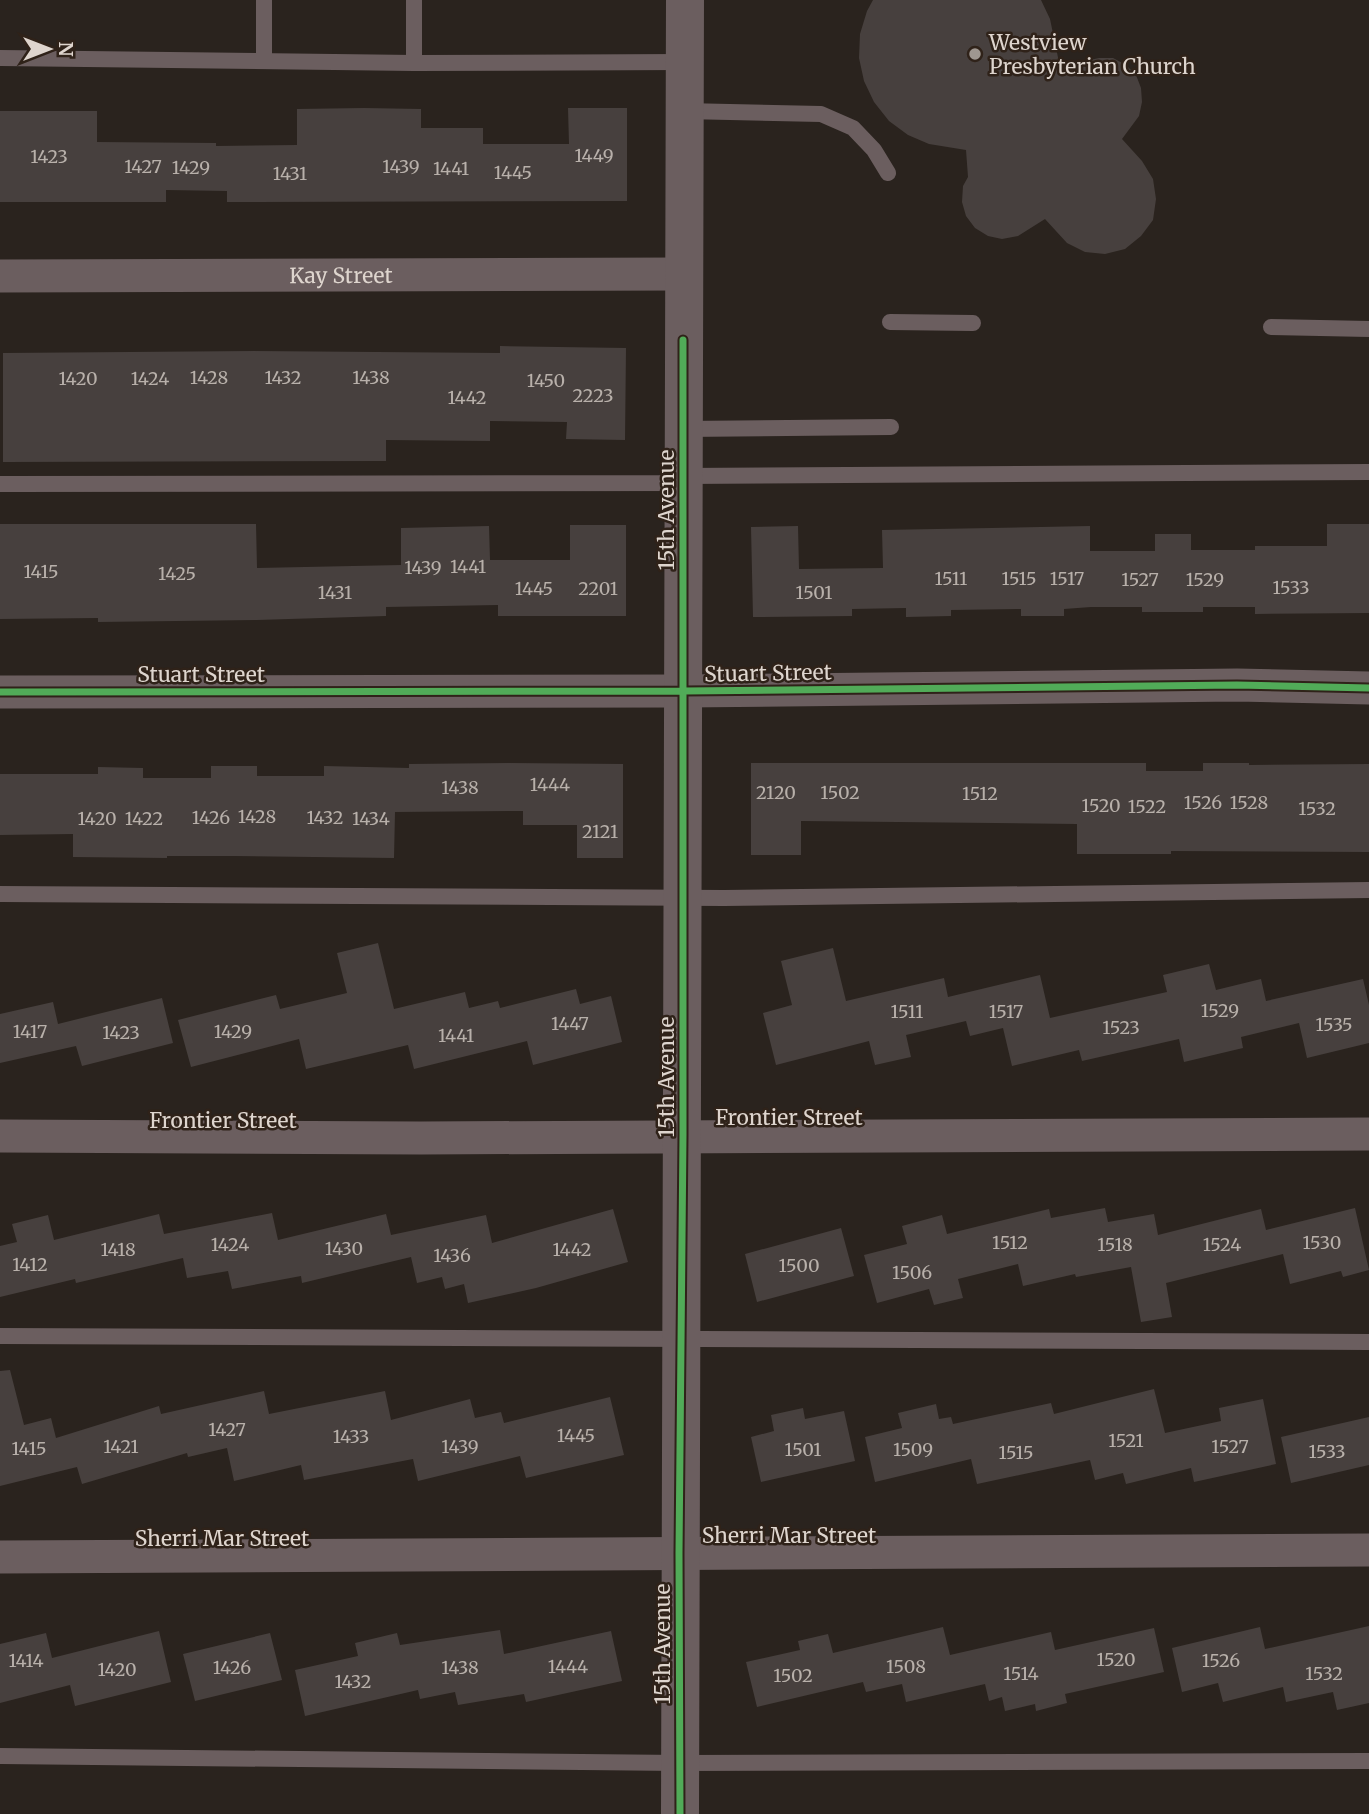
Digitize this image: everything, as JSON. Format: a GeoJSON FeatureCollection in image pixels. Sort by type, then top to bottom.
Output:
{"type":"FeatureCollection","features":[{"type":"Feature","properties":{"kind":"street","name":"15th Avenue"},"geometry":{"type":"LineString","coordinates":[[680,1814],[685,0]]}},
{"type":"Feature","properties":{"kind":"street","name":"Kay Street"},"geometry":{"type":"LineString","coordinates":[[0,276],[683,274]]}},
{"type":"Feature","properties":{"kind":"street","name":"Stuart Street"},"geometry":{"type":"LineString","coordinates":[[0,692],[684,691],[1237,685],[1369,688]]}},
{"type":"Feature","properties":{"kind":"street","name":"Frontier Street"},"geometry":{"type":"LineString","coordinates":[[0,1136],[421,1138],[1369,1134]]}},
{"type":"Feature","properties":{"kind":"street","name":"Sherri Mar Street"},"geometry":{"type":"LineString","coordinates":[[0,1557],[1369,1550]]}},
{"type":"Feature","properties":{"kind":"lane"},"geometry":{"type":"LineString","coordinates":[[264,0],[264,60]]}},
{"type":"Feature","properties":{"kind":"lane"},"geometry":{"type":"LineString","coordinates":[[414,0],[414,63]]}},
{"type":"Feature","properties":{"kind":"lane"},"geometry":{"type":"LineString","coordinates":[[0,58],[414,63],[684,62]]}},
{"type":"Feature","properties":{"kind":"lane"},"geometry":{"type":"LineString","coordinates":[[684,111],[821,114],[853,128],[874,150],[888,173]]}},
{"type":"Feature","properties":{"kind":"lane"},"geometry":{"type":"LineString","coordinates":[[890,322],[973,323]]}},
{"type":"Feature","properties":{"kind":"lane"},"geometry":{"type":"LineString","coordinates":[[1271,327],[1369,329]]}},
{"type":"Feature","properties":{"kind":"lane"},"geometry":{"type":"LineString","coordinates":[[683,429],[891,427]]}},
{"type":"Feature","properties":{"kind":"lane"},"geometry":{"type":"LineString","coordinates":[[0,484],[1369,472]]}},
{"type":"Feature","properties":{"kind":"lane"},"geometry":{"type":"LineString","coordinates":[[0,894],[683,898],[1369,890]]}},
{"type":"Feature","properties":{"kind":"lane"},"geometry":{"type":"LineString","coordinates":[[0,1336],[1369,1342]]}},
{"type":"Feature","properties":{"kind":"lane"},"geometry":{"type":"LineString","coordinates":[[0,1756],[680,1763],[1369,1761]]}},
{"type":"Feature","properties":{"kind":"building"},"geometry":{"type":"Polygon","coordinates":[[[873,0],[1041,0],[1050,19],[1060,67],[1099,58],[1113,58],[1126,65],[1136,75],[1142,102],[1139,116],[1122,139],[1142,161],[1153,179],[1156,199],[1153,220],[1141,236],[1125,249],[1105,254],[1085,252],[1067,243],[1045,219],[1018,236],[1002,239],[988,236],[975,228],[966,216],[962,202],[963,186],[968,177],[966,150],[929,144],[908,135],[889,121],[874,102],[864,81],[859,58],[860,34],[873,0]]]}},
{"type":"Feature","properties":{"kind":"building"},"geometry":{"type":"Polygon","coordinates":[[[568,108],[627,108],[627,201],[227,202],[227,191],[166,190],[166,202],[0,202],[0,111],[97,111],[97,142],[216,143],[216,146],[297,145],[297,109],[421,109],[421,128],[483,128],[483,144],[569,144],[568,108]]]}},
{"type":"Feature","properties":{"kind":"building"},"geometry":{"type":"Polygon","coordinates":[[[500,346],[626,348],[625,440],[566,439],[567,422],[490,421],[490,441],[386,440],[386,461],[3,462],[3,353],[500,353],[500,346]]]}},
{"type":"Feature","properties":{"kind":"building"},"geometry":{"type":"Polygon","coordinates":[[[0,524],[256,524],[257,568],[401,565],[401,528],[489,526],[490,560],[570,560],[570,525],[626,525],[626,616],[498,616],[498,605],[386,607],[386,616],[257,620],[98,622],[98,618],[0,619],[0,524]]]}},
{"type":"Feature","properties":{"kind":"building"},"geometry":{"type":"Polygon","coordinates":[[[1327,524],[1369,524],[1369,613],[1255,614],[1255,607],[1203,607],[1203,612],[1142,612],[1142,607],[1091,607],[1064,609],[1064,616],[1021,616],[1021,609],[951,610],[951,616],[906,617],[906,608],[852,609],[852,616],[753,617],[751,527],[798,526],[799,569],[883,568],[882,530],[1090,526],[1090,551],[1155,551],[1155,534],[1191,534],[1191,550],[1255,550],[1255,546],[1327,546],[1327,524]]]}},
{"type":"Feature","properties":{"kind":"building"},"geometry":{"type":"Polygon","coordinates":[[[751,763],[1146,763],[1146,771],[1203,771],[1203,763],[1369,764],[1369,852],[1171,851],[1171,854],[1077,854],[1077,824],[801,821],[801,855],[751,855],[751,763]]]}},
{"type":"Feature","properties":{"kind":"building"},"geometry":{"type":"Polygon","coordinates":[[[409,764],[623,764],[623,858],[577,858],[577,825],[523,825],[523,811],[395,812],[394,858],[73,857],[73,834],[0,835],[0,774],[98,774],[98,767],[143,768],[143,778],[211,778],[211,766],[257,766],[257,776],[324,776],[324,766],[409,768],[409,764]]]}},
{"type":"Feature","properties":{"kind":"building"},"geometry":{"type":"Polygon","coordinates":[[[378,943],[394,1009],[465,992],[469,1008],[498,1001],[500,1008],[576,989],[580,1004],[611,996],[622,1042],[533,1065],[527,1041],[414,1069],[408,1045],[306,1069],[299,1039],[191,1067],[178,1020],[276,995],[280,1009],[347,993],[337,953],[378,943]]]}},
{"type":"Feature","properties":{"kind":"building"},"geometry":{"type":"Polygon","coordinates":[[[833,948],[846,1001],[944,978],[948,997],[1040,975],[1050,1018],[1167,992],[1163,975],[1209,964],[1216,990],[1261,979],[1266,1001],[1363,979],[1369,1005],[1369,1043],[1307,1058],[1299,1023],[1241,1037],[1243,1048],[1184,1062],[1179,1039],[1082,1061],[1079,1050],[1012,1066],[1003,1028],[970,1036],[966,1021],[906,1035],[911,1057],[875,1065],[869,1041],[776,1065],[763,1013],[792,1005],[781,961],[833,948]]]}},
{"type":"Feature","properties":{"kind":"building"},"geometry":{"type":"Polygon","coordinates":[[[162,998],[173,1043],[82,1066],[76,1046],[0,1063],[0,1014],[53,1002],[58,1024],[162,998]]]}},
{"type":"Feature","properties":{"kind":"building"},"geometry":{"type":"Polygon","coordinates":[[[1105,1208],[1108,1222],[1154,1214],[1158,1235],[1261,1209],[1266,1230],[1355,1208],[1369,1270],[1343,1277],[1341,1271],[1290,1284],[1283,1254],[1166,1283],[1172,1317],[1141,1322],[1131,1267],[1076,1277],[1075,1274],[1023,1286],[1018,1264],[958,1279],[963,1298],[934,1305],[929,1289],[877,1303],[864,1255],[907,1244],[902,1226],[942,1215],[947,1234],[1049,1209],[1051,1218],[1105,1208]]]}},
{"type":"Feature","properties":{"kind":"building"},"geometry":{"type":"Polygon","coordinates":[[[613,1209],[628,1262],[536,1288],[468,1303],[464,1284],[445,1289],[442,1277],[417,1283],[411,1257],[302,1283],[301,1276],[232,1289],[228,1271],[187,1278],[183,1258],[76,1283],[75,1279],[0,1297],[0,1246],[17,1242],[12,1224],[48,1215],[54,1240],[159,1214],[164,1234],[272,1213],[278,1240],[386,1214],[391,1235],[486,1215],[492,1243],[613,1209]]]}},
{"type":"Feature","properties":{"kind":"building"},"geometry":{"type":"Polygon","coordinates":[[[841,1228],[854,1276],[757,1302],[745,1254],[841,1228]]]}},
{"type":"Feature","properties":{"kind":"building"},"geometry":{"type":"Polygon","coordinates":[[[10,1370],[24,1425],[51,1418],[56,1438],[159,1406],[161,1414],[264,1391],[269,1414],[385,1391],[391,1420],[470,1399],[475,1418],[501,1412],[504,1423],[610,1397],[624,1455],[526,1478],[520,1456],[418,1481],[413,1459],[304,1480],[301,1465],[234,1481],[227,1448],[188,1457],[187,1453],[82,1484],[77,1467],[0,1486],[0,1371],[10,1370]]]}},
{"type":"Feature","properties":{"kind":"building"},"geometry":{"type":"Polygon","coordinates":[[[1154,1389],[1165,1433],[1221,1421],[1219,1408],[1263,1399],[1276,1464],[1194,1482],[1191,1468],[1126,1484],[1123,1473],[1095,1480],[1090,1460],[977,1484],[971,1459],[875,1482],[865,1437],[902,1428],[898,1413],[936,1404],[939,1419],[951,1417],[953,1424],[1051,1403],[1054,1414],[1154,1389]]]}},
{"type":"Feature","properties":{"kind":"building"},"geometry":{"type":"Polygon","coordinates":[[[803,1408],[805,1419],[844,1411],[855,1461],[761,1482],[751,1437],[774,1431],[771,1415],[803,1408]]]}},
{"type":"Feature","properties":{"kind":"building"},"geometry":{"type":"Polygon","coordinates":[[[1369,1417],[1369,1465],[1291,1483],[1281,1437],[1369,1417]]]}},
{"type":"Feature","properties":{"kind":"building"},"geometry":{"type":"Polygon","coordinates":[[[1369,1626],[1369,1703],[1337,1710],[1333,1692],[1286,1702],[1283,1687],[1223,1702],[1218,1683],[1182,1692],[1172,1648],[1260,1627],[1265,1649],[1369,1626]]]}},
{"type":"Feature","properties":{"kind":"building"},"geometry":{"type":"Polygon","coordinates":[[[943,1627],[950,1655],[1051,1632],[1055,1650],[1154,1628],[1164,1672],[1065,1694],[1067,1703],[1036,1711],[1035,1704],[1005,1711],[1002,1697],[989,1701],[985,1684],[906,1702],[902,1684],[866,1692],[863,1682],[757,1707],[746,1662],[800,1650],[798,1641],[828,1634],[833,1653],[943,1627]]]}},
{"type":"Feature","properties":{"kind":"building"},"geometry":{"type":"Polygon","coordinates":[[[500,1630],[504,1654],[611,1631],[622,1681],[526,1702],[524,1694],[458,1705],[455,1692],[420,1699],[418,1690],[305,1716],[295,1670],[358,1656],[355,1643],[397,1633],[400,1645],[500,1630]]]}},
{"type":"Feature","properties":{"kind":"building"},"geometry":{"type":"Polygon","coordinates":[[[159,1631],[171,1682],[75,1706],[70,1685],[0,1703],[0,1644],[46,1633],[52,1658],[159,1631]]]}},
{"type":"Feature","properties":{"kind":"building"},"geometry":{"type":"Polygon","coordinates":[[[270,1633],[282,1680],[195,1701],[183,1654],[270,1633]]]}},
{"type":"Feature","properties":{"kind":"cycle path"},"geometry":{"type":"LineString","coordinates":[[680,1814],[683,340]]}},
{"type":"Feature","properties":{"kind":"cycle path"},"geometry":{"type":"LineString","coordinates":[[0,692],[684,691],[1237,685],[1369,688]]}},
{"type":"Feature","properties":{"kind":"place","name":"Westview Presbyterian Church"},"geometry":{"type":"Point","coordinates":[975,54]}}]}
